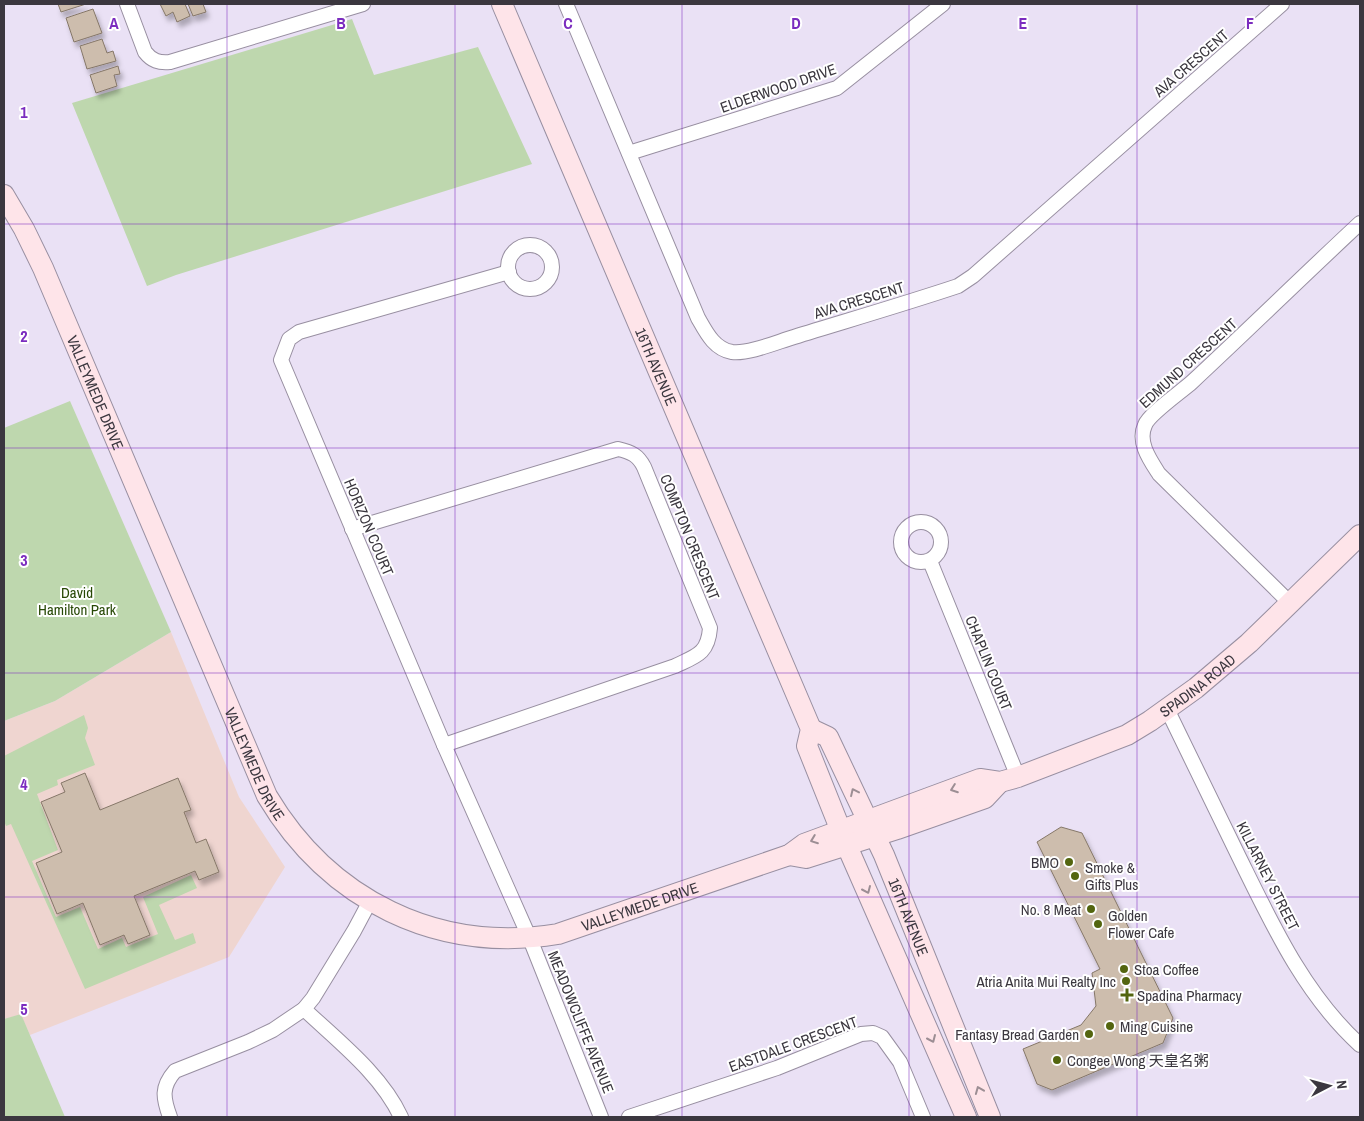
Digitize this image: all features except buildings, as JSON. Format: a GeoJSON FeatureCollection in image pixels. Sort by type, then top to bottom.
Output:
{"type":"FeatureCollection","features":[{"type":"Feature","properties":{"kind":"street"},"geometry":{"type":"LineString","coordinates":[[127,4],[145,52],[149,58],[162,63],[363,4]]}},
{"type":"Feature","properties":{"kind":"street","name":"16TH AVENUE"},"geometry":{"type":"LineString","coordinates":[[502,4],[811,729],[807,746],[844,838],[966,1117]]}},
{"type":"Feature","properties":{"kind":"street","name":"AVA CRESCENT"},"geometry":{"type":"LineString","coordinates":[[566,4],[698,318],[708,336],[719,347],[732,352],[750,350],[958,286],[974,276],[1282,4]]}},
{"type":"Feature","properties":{"kind":"street","name":"ELDERWOOD DRIVE"},"geometry":{"type":"LineString","coordinates":[[629,153],[837,88],[943,4]]}},
{"type":"Feature","properties":{"kind":"street","name":"VALLEYMEDE DRIVE"},"geometry":{"type":"LineString","coordinates":[[4,196],[24,229],[43,268],[267,796],[279,816],[306,850],[333,876],[370,902],[421,926],[489,938],[530,939],[558,934],[789,855],[804,844],[844,838]]}},
{"type":"Feature","properties":{"kind":"street","name":"EDMUND CRESCENT"},"geometry":{"type":"LineString","coordinates":[[1290,603],[1159,474],[1148,456],[1142,437],[1145,424],[1154,413],[1175,397],[1244,334],[1360,223]]}},
{"type":"Feature","properties":{"kind":"street","name":"HORIZON COURT"},"geometry":{"type":"LineString","coordinates":[[509,272],[299,332],[289,339],[281,360],[444,745],[530,939]]}},
{"type":"Feature","properties":{"kind":"street","name":"COMPTON CRESCENT"},"geometry":{"type":"LineString","coordinates":[[352,529],[602,452],[618,449],[630,452],[639,457],[644,467],[710,628],[710,640],[700,653],[675,666],[444,745]]}},
{"type":"Feature","properties":{"kind":"street","name":"SPADINA ROAD"},"geometry":{"type":"LineString","coordinates":[[844,838],[871,828],[985,798],[1009,780],[1126,735],[1196,688],[1241,650],[1360,534]]}},
{"type":"Feature","properties":{"kind":"street","name":"CHAPLIN COURT"},"geometry":{"type":"LineString","coordinates":[[930,561],[1009,780]]}},
{"type":"Feature","properties":{"kind":"street","name":"KILLARNEY STREET"},"geometry":{"type":"LineString","coordinates":[[1167,709],[1268,916],[1294,963],[1320,1003],[1360,1045]]}},
{"type":"Feature","properties":{"kind":"street","name":"16TH AVENUE"},"geometry":{"type":"LineString","coordinates":[[811,729],[828,737],[884,855],[990,1117]]}},
{"type":"Feature","properties":{"kind":"street"},"geometry":{"type":"LineString","coordinates":[[170,1117],[164,1088],[175,1071],[273,1030],[304,1009],[334,965],[370,902]]}},
{"type":"Feature","properties":{"kind":"street","name":"MEADOWCLIFFE AVENUE"},"geometry":{"type":"LineString","coordinates":[[530,939],[601,1117]]}},
{"type":"Feature","properties":{"kind":"street"},"geometry":{"type":"LineString","coordinates":[[304,1009],[384,1087],[401,1117]]}},
{"type":"Feature","properties":{"kind":"street","name":"EASTDALE CRESCENT"},"geometry":{"type":"LineString","coordinates":[[629,1117],[777,1068],[861,1034],[873,1033],[882,1037],[900,1062],[923,1117]]}},
{"type":"Feature","properties":{"kind":"shaded area"},"geometry":{"type":"Polygon","coordinates":[[[171,632],[239,797],[285,867],[229,957],[30,1035],[21,1015],[4,1019],[4,721],[55,701],[171,632]]]}},
{"type":"Feature","properties":{"kind":"green space"},"geometry":{"type":"Polygon","coordinates":[[[352,19],[374,75],[478,47],[532,164],[176,275],[147,286],[72,103],[352,19]]]}},
{"type":"Feature","properties":{"kind":"green space","name":"David Hamilton Park"},"geometry":{"type":"Polygon","coordinates":[[[70,401],[171,632],[55,701],[4,721],[4,428],[70,401]]]}},
{"type":"Feature","properties":{"kind":"green space"},"geometry":{"type":"Polygon","coordinates":[[[84,715],[88,728],[85,738],[95,765],[57,780],[58,785],[37,794],[58,850],[32,861],[56,917],[80,907],[98,949],[122,938],[126,947],[158,934],[143,897],[191,875],[197,888],[159,905],[175,940],[193,933],[196,943],[85,989],[11,824],[6,826],[4,821],[4,756],[84,715]]]}},
{"type":"Feature","properties":{"kind":"green space"},"geometry":{"type":"Polygon","coordinates":[[[21,1014],[65,1117],[4,1117],[4,1019],[21,1014]]]}},
{"type":"Feature","properties":{"kind":"place","name":"BMO"},"geometry":{"type":"Point","coordinates":[1069,862]}},
{"type":"Feature","properties":{"kind":"place","name":"Smoke & Gifts Plus"},"geometry":{"type":"Point","coordinates":[1075,876]}},
{"type":"Feature","properties":{"kind":"place","name":"No. 8 Meat"},"geometry":{"type":"Point","coordinates":[1091,909]}},
{"type":"Feature","properties":{"kind":"place","name":"Golden Flower Cafe"},"geometry":{"type":"Point","coordinates":[1098,924]}},
{"type":"Feature","properties":{"kind":"place","name":"Stoa Coffee"},"geometry":{"type":"Point","coordinates":[1124,969]}},
{"type":"Feature","properties":{"kind":"place","name":"Atria Anita Mui Realty Inc"},"geometry":{"type":"Point","coordinates":[1126,981]}},
{"type":"Feature","properties":{"kind":"place","name":"Spadina Pharmacy"},"geometry":{"type":"Point","coordinates":[1127,995]}},
{"type":"Feature","properties":{"kind":"place","name":"Ming Cuisine"},"geometry":{"type":"Point","coordinates":[1110,1026]}},
{"type":"Feature","properties":{"kind":"place","name":"Fantasy Bread Garden"},"geometry":{"type":"Point","coordinates":[1089,1034]}},
{"type":"Feature","properties":{"kind":"place","name":"Congee Wong 天皇名粥"},"geometry":{"type":"Point","coordinates":[1057,1060]}}]}
